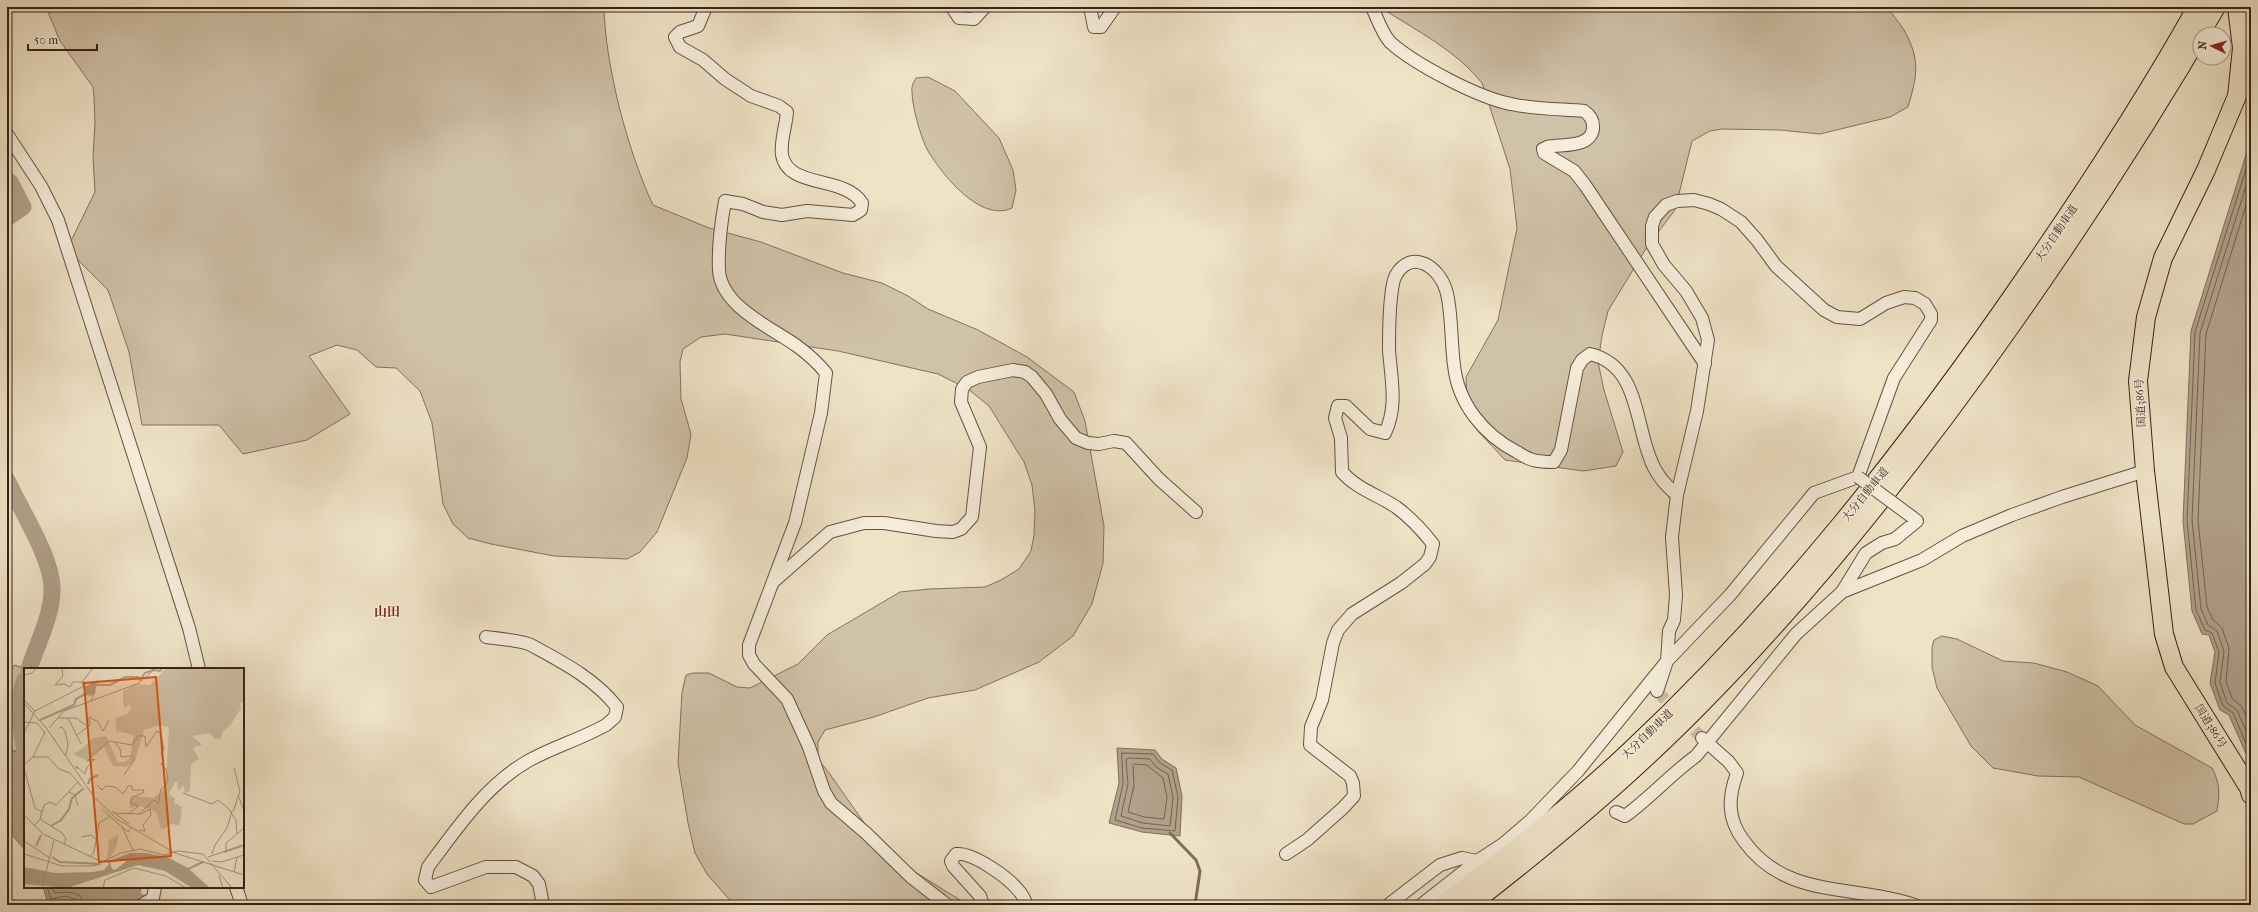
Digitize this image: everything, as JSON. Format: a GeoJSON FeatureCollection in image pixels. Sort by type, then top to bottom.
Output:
{"type":"FeatureCollection","features":[{"type":"Feature","properties":{"kind":"highway","name":"大分自動車道"},"geometry":{"type":"LineString","coordinates":[[1443,905],[1563,810],[1629,752],[1693,689],[1798,577],[1908,440],[2008,303],[2198,15],[2216,7]]}},
{"type":"Feature","properties":{"kind":"highway","name":"国道386号"},"geometry":{"type":"LineString","coordinates":[[2238,7],[2242,48],[2237,96],[2206,170],[2163,258],[2146,317],[2138,381],[2145,471],[2164,634],[2174,667],[2249,788],[2251,795]]}},
{"type":"Feature","properties":{"kind":"highway","name":"大分自動車道"},"geometry":{"type":"LineString","coordinates":[[1470,905],[1576,819],[1651,752],[1696,709],[1817,579],[1923,448],[1992,353],[2101,193],[2198,15]]}},
{"type":"Feature","properties":{"kind":"street"},"geometry":{"type":"LineString","coordinates":[[706,7],[698,26],[680,32],[675,37],[680,47],[703,60],[725,79],[751,96],[779,106],[787,112],[782,155],[786,166],[802,178],[838,186],[857,196],[862,203],[860,210],[853,215],[807,211],[782,215],[763,212],[743,204],[725,201],[719,272],[725,289],[744,311],[796,346],[816,361],[826,372],[821,413],[795,523],[749,645],[749,655],[754,664],[787,700],[809,747],[824,791],[831,803],[866,833],[911,877],[947,905]]}},
{"type":"Feature","properties":{"kind":"street"},"geometry":{"type":"LineString","coordinates":[[952,7],[959,18],[974,19],[985,7]]}},
{"type":"Feature","properties":{"kind":"street"},"geometry":{"type":"LineString","coordinates":[[1090,7],[1094,27],[1101,27],[1115,7]]}},
{"type":"Feature","properties":{"kind":"street"},"geometry":{"type":"LineString","coordinates":[[1372,7],[1390,41],[1409,56],[1445,77],[1491,98],[1511,104],[1584,111],[1590,115],[1594,125],[1592,133],[1582,142],[1547,147],[1543,149],[1544,153],[1574,171],[1585,185],[1705,364]]}},
{"type":"Feature","properties":{"kind":"street"},"geometry":{"type":"LineString","coordinates":[[7,134],[42,186],[58,220],[174,578],[189,628],[199,668]]}},
{"type":"Feature","properties":{"kind":"street"},"geometry":{"type":"LineString","coordinates":[[1656,691],[1667,662],[1669,631],[1674,620],[1676,594],[1672,537],[1677,495],[1697,411],[1708,340],[1702,318],[1686,291],[1664,265],[1652,244],[1652,226],[1655,217],[1666,205],[1677,201],[1694,200],[1721,209],[1741,222],[1757,240],[1776,266],[1824,310],[1837,317],[1860,319],[1886,303],[1904,297],[1916,298],[1925,304],[1931,314],[1931,320],[1894,378],[1858,477]]}},
{"type":"Feature","properties":{"kind":"street"},"geometry":{"type":"LineString","coordinates":[[1286,854],[1322,826],[1354,796],[1353,783],[1350,776],[1310,745],[1311,727],[1322,700],[1333,643],[1338,630],[1352,614],[1401,583],[1425,564],[1430,557],[1433,544],[1413,519],[1395,506],[1352,483],[1342,472],[1341,438],[1335,418],[1338,406],[1346,406],[1370,429],[1385,433],[1391,421],[1393,394],[1389,314],[1394,279],[1401,266],[1413,261],[1425,264],[1438,276],[1446,290],[1454,367],[1461,394],[1472,414],[1487,431],[1509,448],[1532,460],[1554,462],[1561,450],[1578,368],[1582,360],[1590,354],[1604,357],[1616,367],[1629,386],[1650,458],[1656,472],[1677,495]]}},
{"type":"Feature","properties":{"kind":"street"},"geometry":{"type":"LineString","coordinates":[[772,582],[830,532],[864,522],[884,523],[936,531],[953,532],[961,529],[972,517],[980,448],[961,402],[962,389],[967,382],[978,377],[1013,370],[1025,372],[1032,377],[1046,394],[1060,419],[1076,438],[1088,443],[1099,444],[1114,441],[1126,443],[1159,479],[1196,512]]}},
{"type":"Feature","properties":{"kind":"street"},"geometry":{"type":"LineString","coordinates":[[1842,592],[1922,560],[1962,536],[2012,516],[2062,497],[2145,471]]}},
{"type":"Feature","properties":{"kind":"street"},"geometry":{"type":"LineString","coordinates":[[1616,812],[1625,816],[1642,804],[1679,768],[1696,756],[1704,740],[1796,634],[1842,592],[1866,553],[1882,543],[1896,539],[1917,521],[1858,477]]}},
{"type":"Feature","properties":{"kind":"street"},"geometry":{"type":"LineString","coordinates":[[1421,905],[1477,861],[1503,844],[1582,775],[1667,662],[1730,595],[1814,493],[1858,477]]}},
{"type":"Feature","properties":{"kind":"street"},"geometry":{"type":"LineString","coordinates":[[486,637],[531,645],[546,652],[575,669],[608,695],[617,707],[615,717],[606,725],[527,762],[503,779],[483,797],[428,867],[425,880],[431,886],[486,867],[516,867],[533,876],[539,884],[543,905]]}},
{"type":"Feature","properties":{"kind":"street"},"geometry":{"type":"LineString","coordinates":[[1704,740],[1729,762],[1737,773],[1731,790],[1730,805],[1732,820],[1738,833],[1748,848],[1771,869],[1788,878],[1806,884],[1882,896],[1915,905]]}},
{"type":"Feature","properties":{"kind":"street"},"geometry":{"type":"LineString","coordinates":[[982,905],[980,896],[953,866],[951,862],[956,854],[969,855],[1006,878],[1020,892],[1027,905]]}},
{"type":"Feature","properties":{"kind":"street"},"geometry":{"type":"LineString","coordinates":[[1388,905],[1440,864],[1462,858],[1477,861]]}},
{"type":"Feature","properties":{"kind":"street"},"geometry":{"type":"LineString","coordinates":[[142,905],[153,898],[155,888]]}},
{"type":"Feature","properties":{"kind":"street"},"geometry":{"type":"LineString","coordinates":[[236,888],[242,905]]}},
{"type":"Feature","properties":{"kind":"shaded area"},"geometry":{"type":"Polygon","coordinates":[[[46,7],[604,7],[605,30],[613,81],[635,160],[653,205],[709,228],[761,242],[843,273],[882,283],[908,296],[928,309],[978,330],[1027,357],[1074,392],[1085,421],[1104,526],[1103,563],[1092,604],[1073,636],[1039,662],[975,690],[928,698],[874,717],[825,730],[818,742],[818,760],[827,770],[891,861],[903,870],[915,872],[968,905],[734,905],[707,874],[695,853],[688,823],[678,763],[682,692],[686,675],[693,673],[709,673],[737,687],[750,688],[798,664],[827,635],[900,592],[929,589],[985,587],[1001,580],[1019,569],[1031,551],[1034,535],[1035,511],[1032,485],[1024,462],[989,406],[968,389],[938,374],[838,351],[725,334],[701,337],[683,349],[680,362],[681,399],[691,434],[687,458],[657,532],[640,552],[627,559],[554,556],[468,538],[453,524],[443,504],[432,423],[420,391],[396,368],[376,367],[357,350],[337,345],[309,356],[350,414],[307,440],[243,454],[219,425],[142,425],[129,352],[108,290],[67,249],[95,192],[93,157],[95,122],[94,97],[93,87],[60,41],[46,7]]]}},
{"type":"Feature","properties":{"kind":"shaded area"},"geometry":{"type":"Polygon","coordinates":[[[1380,7],[1888,7],[1904,30],[1913,50],[1916,68],[1914,86],[1908,107],[1890,117],[1820,134],[1780,130],[1722,129],[1710,131],[1692,141],[1675,210],[1647,247],[1608,311],[1602,336],[1598,362],[1604,390],[1623,452],[1616,466],[1583,471],[1505,460],[1476,429],[1467,404],[1466,377],[1498,320],[1517,228],[1510,169],[1482,83],[1472,71],[1448,51],[1421,32],[1380,7]]]}},
{"type":"Feature","properties":{"kind":"shaded area"},"geometry":{"type":"Polygon","coordinates":[[[928,77],[955,91],[999,138],[1013,170],[1016,190],[1012,208],[1000,211],[987,209],[975,203],[952,183],[934,161],[928,151],[917,122],[912,98],[913,84],[916,78],[928,77]]]}},
{"type":"Feature","properties":{"kind":"shaded area"},"geometry":{"type":"Polygon","coordinates":[[[1942,636],[1957,639],[2003,661],[2034,663],[2067,672],[2098,686],[2135,725],[2212,768],[2217,779],[2219,789],[2217,811],[2193,824],[2184,824],[2079,777],[2038,776],[1993,768],[1971,746],[1937,688],[1932,667],[1932,647],[1934,640],[1942,636]]]}},
{"type":"Feature","properties":{"kind":"shaded area"},"geometry":{"type":"Polygon","coordinates":[[[14,665],[24,668],[24,748],[22,751],[7,751],[7,678],[14,665]]]}},
{"type":"Feature","properties":{"kind":"water"},"geometry":{"type":"Polygon","coordinates":[[[2251,101],[2251,765],[2229,715],[2220,710],[2210,683],[2215,652],[2209,635],[2202,634],[2192,611],[2183,521],[2191,331],[2249,145],[2246,113],[2251,101]]]}},
{"type":"Feature","properties":{"kind":"water"},"geometry":{"type":"Polygon","coordinates":[[[24,747],[24,849],[7,829],[7,751],[21,751],[24,747]]]}},
{"type":"Feature","properties":{"kind":"water"},"geometry":{"type":"Polygon","coordinates":[[[1117,748],[1155,750],[1162,759],[1176,768],[1182,796],[1180,836],[1142,832],[1109,823],[1119,783],[1117,748]]]}},
{"type":"Feature","properties":{"kind":"water"},"geometry":{"type":"Polygon","coordinates":[[[43,888],[141,888],[140,892],[121,905],[78,905],[66,900],[48,904],[43,888]]]}},
{"type":"Feature","properties":{"kind":"waterway"},"geometry":{"type":"LineString","coordinates":[[7,180],[10,182],[23,207],[7,218]]}},
{"type":"Feature","properties":{"kind":"waterway"},"geometry":{"type":"LineString","coordinates":[[7,480],[42,549],[51,578],[52,590],[50,610],[29,668]]}},
{"type":"Feature","properties":{"kind":"waterway"},"geometry":{"type":"LineString","coordinates":[[24,683],[17,704],[24,745]]}},
{"type":"Feature","properties":{"kind":"waterway"},"geometry":{"type":"LineString","coordinates":[[1170,833],[1196,860],[1200,871],[1195,905]]}},
{"type":"Feature","properties":{"kind":"waterway"},"geometry":{"type":"LineString","coordinates":[[126,888],[141,905]]}},
{"type":"Feature","properties":{"kind":"tunnel"},"geometry":{"type":"LineString","coordinates":[[1657,691],[1701,737]]}},
{"type":"Feature","properties":{"kind":"district","name":"山田"},"geometry":{"type":"Point","coordinates":[387,611]}}]}
